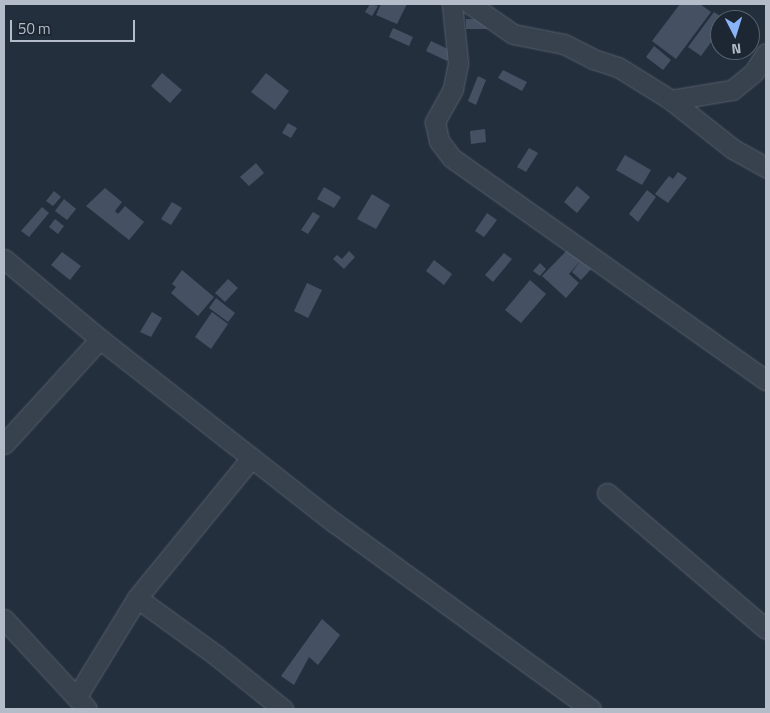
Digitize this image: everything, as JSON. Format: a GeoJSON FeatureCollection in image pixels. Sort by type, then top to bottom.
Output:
{"type":"FeatureCollection","features":[{"type":"Feature","properties":{"kind":"street"},"geometry":{"type":"LineString","coordinates":[[452,4],[458,63],[453,89],[435,122],[439,141],[452,158],[554,227],[766,380]]}},
{"type":"Feature","properties":{"kind":"street"},"geometry":{"type":"LineString","coordinates":[[470,4],[513,34],[564,44],[593,59],[618,67],[671,100],[733,149],[766,168]]}},
{"type":"Feature","properties":{"kind":"street"},"geometry":{"type":"LineString","coordinates":[[671,100],[732,90],[754,72],[766,53]]}},
{"type":"Feature","properties":{"kind":"street"},"geometry":{"type":"LineString","coordinates":[[4,259],[100,339],[251,458],[510,653],[591,709]]}},
{"type":"Feature","properties":{"kind":"street"},"geometry":{"type":"LineString","coordinates":[[4,444],[100,339]]}},
{"type":"Feature","properties":{"kind":"street"},"geometry":{"type":"LineString","coordinates":[[7,626],[82,702],[137,598],[251,458]]}},
{"type":"Feature","properties":{"kind":"street"},"geometry":{"type":"LineString","coordinates":[[607,494],[766,629]]}},
{"type":"Feature","properties":{"kind":"street"},"geometry":{"type":"LineString","coordinates":[[137,598],[217,656],[282,709]]}},
{"type":"Feature","properties":{"kind":"building"},"geometry":{"type":"Polygon","coordinates":[[[370,4],[378,6],[372,16],[365,12],[370,4]]]}},
{"type":"Feature","properties":{"kind":"building"},"geometry":{"type":"Polygon","coordinates":[[[381,4],[407,4],[397,24],[376,15],[381,4]]]}},
{"type":"Feature","properties":{"kind":"building"},"geometry":{"type":"Polygon","coordinates":[[[680,4],[700,4],[710,11],[676,59],[652,41],[680,4]]]}},
{"type":"Feature","properties":{"kind":"building"},"geometry":{"type":"Polygon","coordinates":[[[710,17],[710,44],[701,56],[688,47],[710,17]]]}},
{"type":"Feature","properties":{"kind":"building"},"geometry":{"type":"Polygon","coordinates":[[[466,19],[487,19],[488,29],[466,29],[466,19]]]}},
{"type":"Feature","properties":{"kind":"building"},"geometry":{"type":"Polygon","coordinates":[[[393,28],[413,37],[409,46],[389,37],[393,28]]]}},
{"type":"Feature","properties":{"kind":"building"},"geometry":{"type":"Polygon","coordinates":[[[431,41],[452,51],[447,61],[426,51],[431,41]]]}},
{"type":"Feature","properties":{"kind":"building"},"geometry":{"type":"Polygon","coordinates":[[[654,46],[671,60],[663,70],[646,57],[654,46]]]}},
{"type":"Feature","properties":{"kind":"building"},"geometry":{"type":"Polygon","coordinates":[[[503,70],[527,82],[522,91],[498,78],[503,70]]]}},
{"type":"Feature","properties":{"kind":"building"},"geometry":{"type":"Polygon","coordinates":[[[162,73],[182,90],[170,103],[151,86],[162,73]]]}},
{"type":"Feature","properties":{"kind":"building"},"geometry":{"type":"Polygon","coordinates":[[[266,73],[289,91],[275,110],[251,92],[266,73]]]}},
{"type":"Feature","properties":{"kind":"building"},"geometry":{"type":"Polygon","coordinates":[[[478,76],[486,80],[476,105],[468,101],[478,76]]]}},
{"type":"Feature","properties":{"kind":"building"},"geometry":{"type":"Polygon","coordinates":[[[288,123],[297,128],[291,138],[282,133],[288,123]]]}},
{"type":"Feature","properties":{"kind":"building"},"geometry":{"type":"Polygon","coordinates":[[[485,129],[486,142],[471,144],[470,131],[485,129]]]}},
{"type":"Feature","properties":{"kind":"building"},"geometry":{"type":"Polygon","coordinates":[[[529,148],[538,153],[526,172],[517,167],[529,148]]]}},
{"type":"Feature","properties":{"kind":"building"},"geometry":{"type":"Polygon","coordinates":[[[625,155],[651,170],[642,185],[616,170],[625,155]]]}},
{"type":"Feature","properties":{"kind":"building"},"geometry":{"type":"Polygon","coordinates":[[[256,163],[264,173],[249,186],[240,177],[256,163]]]}},
{"type":"Feature","properties":{"kind":"building"},"geometry":{"type":"Polygon","coordinates":[[[678,172],[687,178],[668,203],[655,194],[669,176],[673,179],[678,172]]]}},
{"type":"Feature","properties":{"kind":"building"},"geometry":{"type":"Polygon","coordinates":[[[577,186],[590,197],[577,213],[564,202],[577,186]]]}},
{"type":"Feature","properties":{"kind":"building"},"geometry":{"type":"Polygon","coordinates":[[[324,187],[341,197],[334,208],[317,199],[324,187]]]}},
{"type":"Feature","properties":{"kind":"building"},"geometry":{"type":"Polygon","coordinates":[[[105,188],[122,202],[115,211],[118,214],[125,206],[144,222],[129,240],[86,206],[105,188]]]}},
{"type":"Feature","properties":{"kind":"building"},"geometry":{"type":"Polygon","coordinates":[[[647,190],[656,197],[638,222],[629,214],[647,190]]]}},
{"type":"Feature","properties":{"kind":"building"},"geometry":{"type":"Polygon","coordinates":[[[54,191],[61,197],[53,206],[46,201],[54,191]]]}},
{"type":"Feature","properties":{"kind":"building"},"geometry":{"type":"Polygon","coordinates":[[[372,194],[390,205],[376,229],[357,219],[372,194]]]}},
{"type":"Feature","properties":{"kind":"building"},"geometry":{"type":"Polygon","coordinates":[[[64,199],[76,209],[67,220],[55,211],[64,199]]]}},
{"type":"Feature","properties":{"kind":"building"},"geometry":{"type":"Polygon","coordinates":[[[172,202],[182,208],[171,225],[161,219],[172,202]]]}},
{"type":"Feature","properties":{"kind":"building"},"geometry":{"type":"Polygon","coordinates":[[[42,207],[49,213],[29,237],[21,231],[42,207]]]}},
{"type":"Feature","properties":{"kind":"building"},"geometry":{"type":"Polygon","coordinates":[[[313,212],[320,216],[308,234],[301,230],[313,212]]]}},
{"type":"Feature","properties":{"kind":"building"},"geometry":{"type":"Polygon","coordinates":[[[487,213],[497,220],[484,237],[475,231],[487,213]]]}},
{"type":"Feature","properties":{"kind":"building"},"geometry":{"type":"Polygon","coordinates":[[[55,219],[64,226],[58,234],[49,227],[55,219]]]}},
{"type":"Feature","properties":{"kind":"building"},"geometry":{"type":"Polygon","coordinates":[[[571,246],[595,265],[581,280],[572,272],[581,260],[569,274],[579,283],[566,298],[542,276],[571,246]]]}},
{"type":"Feature","properties":{"kind":"building"},"geometry":{"type":"Polygon","coordinates":[[[349,251],[355,257],[344,269],[333,259],[337,255],[342,259],[349,251]]]}},
{"type":"Feature","properties":{"kind":"building"},"geometry":{"type":"Polygon","coordinates":[[[62,252],[81,266],[70,280],[51,265],[62,252]]]}},
{"type":"Feature","properties":{"kind":"building"},"geometry":{"type":"Polygon","coordinates":[[[504,253],[512,259],[493,282],[485,275],[504,253]]]}},
{"type":"Feature","properties":{"kind":"building"},"geometry":{"type":"Polygon","coordinates":[[[434,260],[452,274],[444,285],[426,271],[434,260]]]}},
{"type":"Feature","properties":{"kind":"building"},"geometry":{"type":"Polygon","coordinates":[[[540,263],[546,269],[540,276],[533,271],[540,263]]]}},
{"type":"Feature","properties":{"kind":"building"},"geometry":{"type":"Polygon","coordinates":[[[182,270],[214,297],[198,316],[171,293],[176,287],[172,284],[182,270]]]}},
{"type":"Feature","properties":{"kind":"building"},"geometry":{"type":"Polygon","coordinates":[[[228,279],[238,288],[225,302],[215,293],[228,279]]]}},
{"type":"Feature","properties":{"kind":"building"},"geometry":{"type":"Polygon","coordinates":[[[530,280],[546,294],[521,323],[505,310],[530,280]]]}},
{"type":"Feature","properties":{"kind":"building"},"geometry":{"type":"Polygon","coordinates":[[[307,283],[322,290],[308,318],[294,311],[307,283]]]}},
{"type":"Feature","properties":{"kind":"building"},"geometry":{"type":"Polygon","coordinates":[[[216,298],[235,313],[228,322],[209,308],[216,298]]]}},
{"type":"Feature","properties":{"kind":"building"},"geometry":{"type":"Polygon","coordinates":[[[152,312],[162,318],[151,337],[140,332],[152,312]]]}},
{"type":"Feature","properties":{"kind":"building"},"geometry":{"type":"Polygon","coordinates":[[[212,312],[228,324],[211,349],[195,337],[212,312]]]}},
{"type":"Feature","properties":{"kind":"building"},"geometry":{"type":"Polygon","coordinates":[[[322,619],[340,635],[318,665],[309,657],[294,685],[281,676],[322,619]]]}}]}
